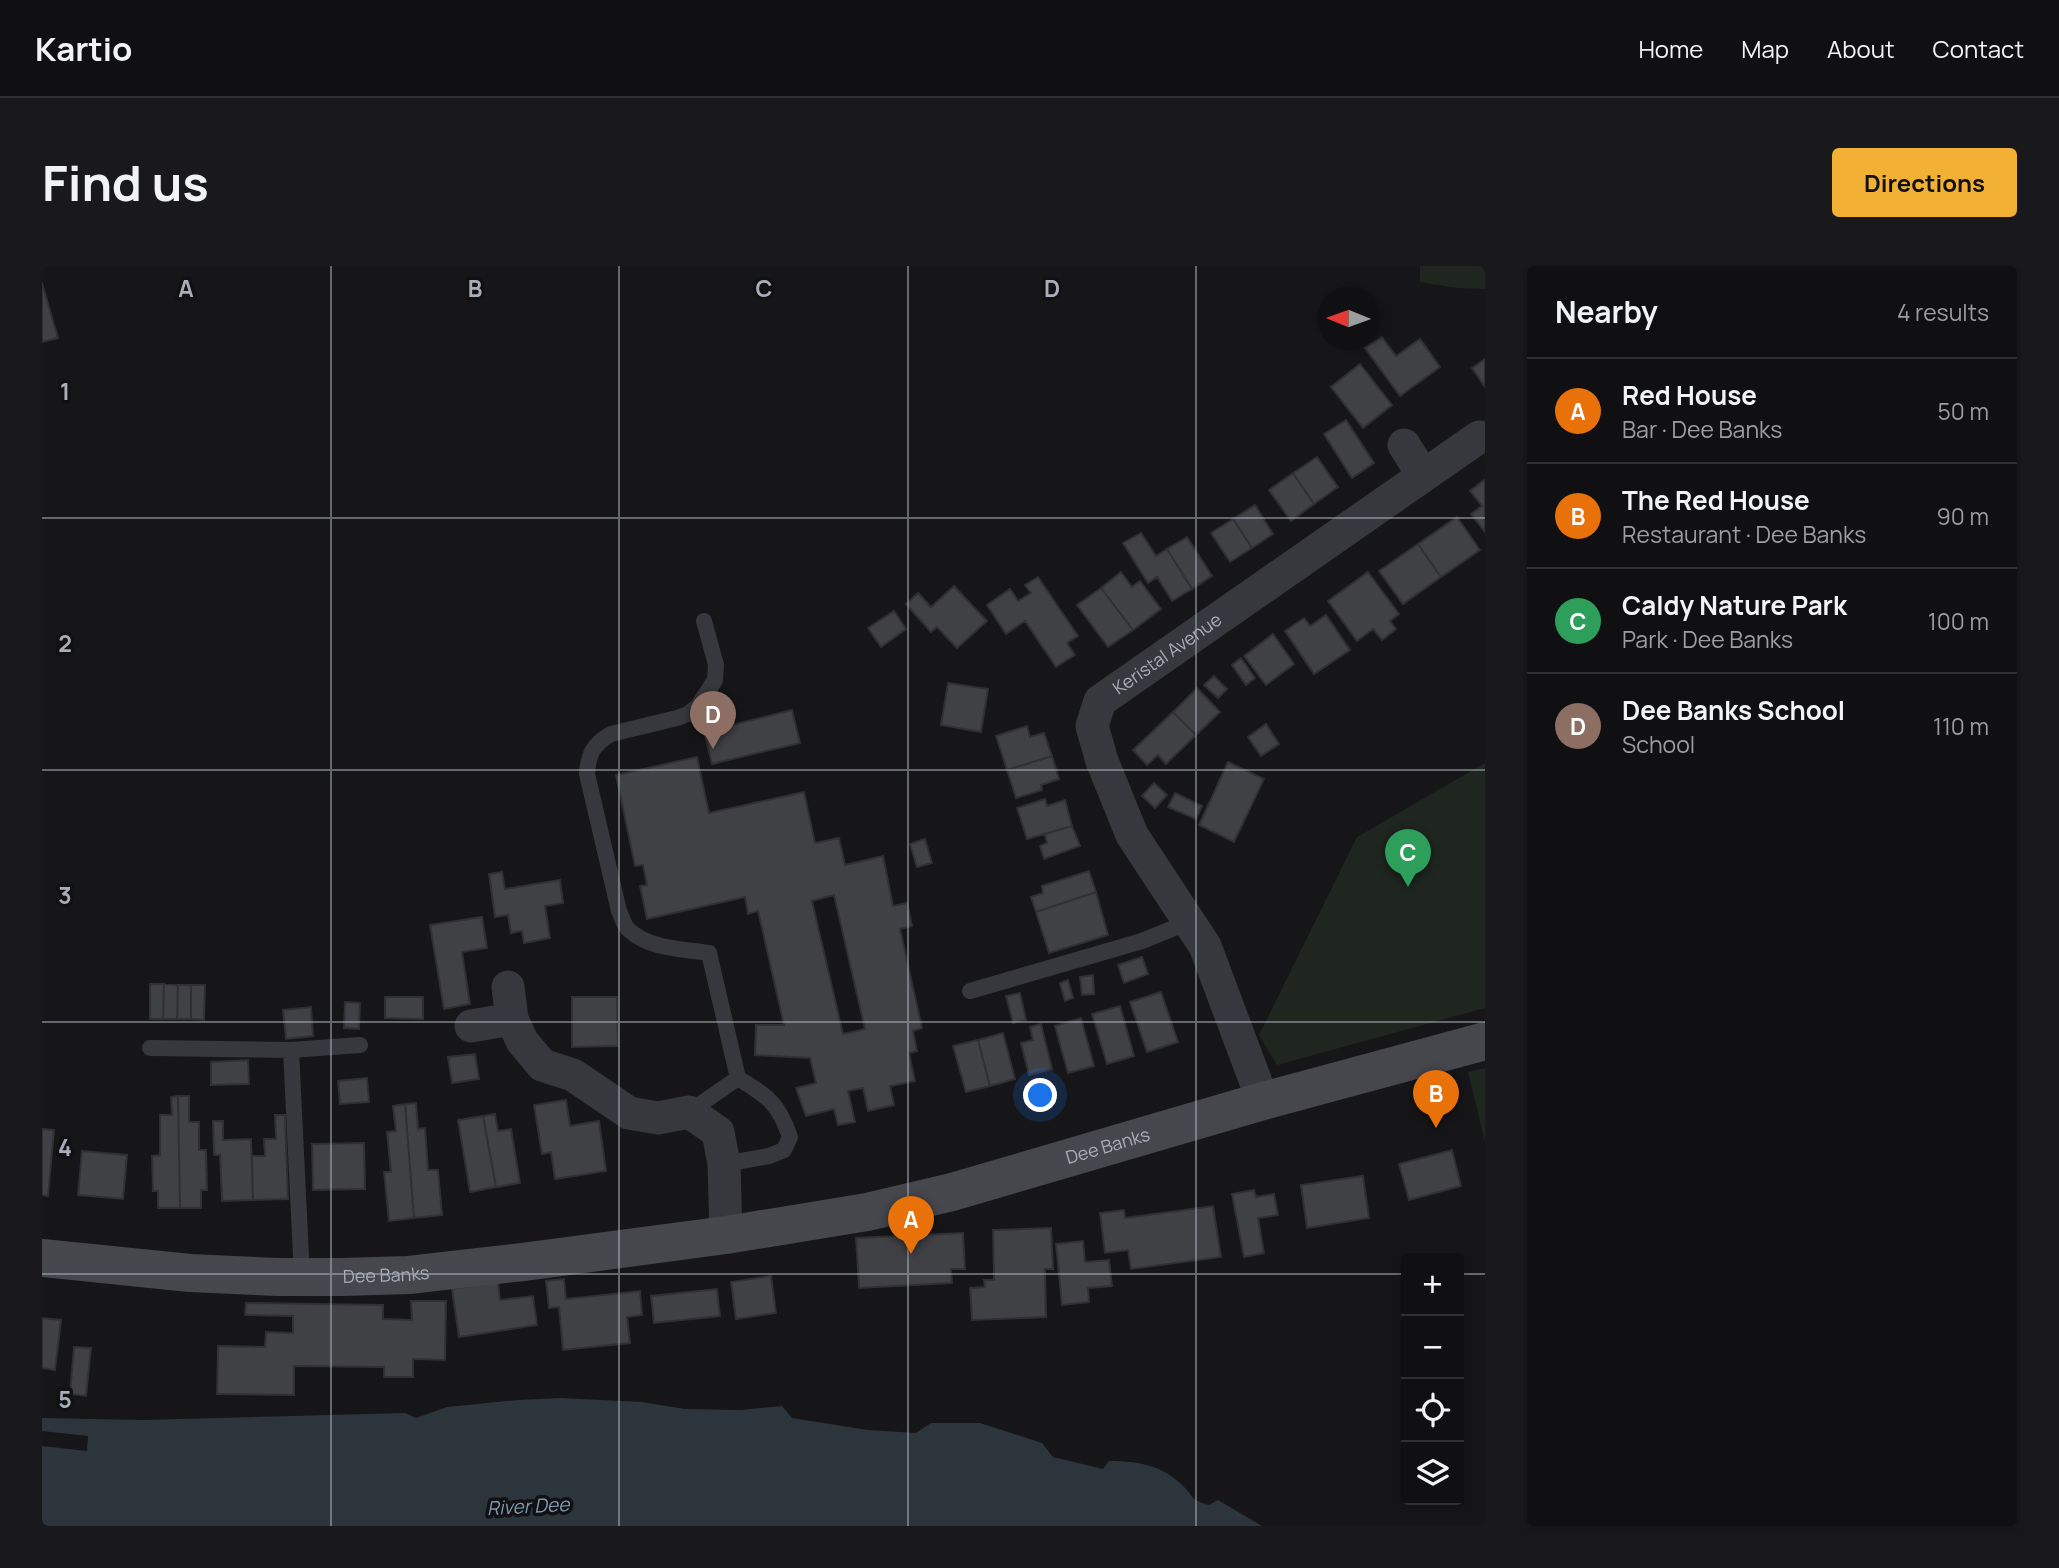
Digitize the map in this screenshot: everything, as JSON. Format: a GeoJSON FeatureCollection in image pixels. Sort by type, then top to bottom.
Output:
{"type":"FeatureCollection","features":[{"type":"Feature","properties":{"kind":"main road","name":"Dee Banks"},"geometry":{"type":"LineString","coordinates":[[42,1258],[190,1273],[302,1277],[409,1275],[726,1235],[867,1212],[952,1192],[1263,1101],[1485,1041]]}},
{"type":"Feature","properties":{"kind":"street","name":"Keristal Avenue"},"geometry":{"type":"LineString","coordinates":[[1263,1101],[1205,946],[1132,835],[1102,761],[1092,726],[1100,701],[1479,437]]}},
{"type":"Feature","properties":{"kind":"street"},"geometry":{"type":"LineString","coordinates":[[1404,445],[1423,475]]}},
{"type":"Feature","properties":{"kind":"street"},"geometry":{"type":"LineString","coordinates":[[471,1026],[510,1003],[522,1041],[542,1065],[573,1075],[629,1113],[658,1118],[689,1112],[721,1148],[726,1235]]}},
{"type":"Feature","properties":{"kind":"lane"},"geometry":{"type":"LineString","coordinates":[[704,621],[716,665],[715,680],[698,706],[677,718],[611,734],[601,740],[592,749],[587,774],[619,911],[627,929],[643,939],[668,947],[709,953],[738,1078],[774,1102],[790,1137],[784,1150],[769,1156],[721,1148]]}},
{"type":"Feature","properties":{"kind":"lane"},"geometry":{"type":"LineString","coordinates":[[970,991],[1142,941],[1189,922]]}},
{"type":"Feature","properties":{"kind":"lane"},"geometry":{"type":"LineString","coordinates":[[150,1048],[291,1050],[360,1045]]}},
{"type":"Feature","properties":{"kind":"lane"},"geometry":{"type":"LineString","coordinates":[[291,1050],[302,1277]]}},
{"type":"Feature","properties":{"kind":"lane"},"geometry":{"type":"LineString","coordinates":[[689,1112],[738,1078]]}},
{"type":"Feature","properties":{"kind":"shaded area"},"geometry":{"type":"Polygon","coordinates":[[[1420,266],[1485,266],[1485,289],[1420,282],[1420,266]]]}},
{"type":"Feature","properties":{"kind":"shaded area"},"geometry":{"type":"Polygon","coordinates":[[[1485,763],[1485,1008],[1277,1065],[1259,1035],[1357,837],[1485,763]]]}},
{"type":"Feature","properties":{"kind":"shaded area"},"geometry":{"type":"Polygon","coordinates":[[[1485,1068],[1485,1142],[1468,1072],[1485,1068]]]}},
{"type":"Feature","properties":{"kind":"water","name":"River Dee"},"geometry":{"type":"Polygon","coordinates":[[[561,1398],[641,1402],[685,1409],[741,1410],[782,1406],[792,1418],[868,1430],[916,1433],[931,1423],[980,1423],[1042,1443],[1053,1457],[1103,1469],[1109,1461],[1139,1463],[1158,1469],[1175,1479],[1195,1500],[1209,1505],[1218,1500],[1262,1526],[42,1526],[42,1418],[143,1420],[405,1413],[416,1418],[447,1407],[561,1398]]]}},
{"type":"Feature","properties":{"kind":"pier"},"geometry":{"type":"Polygon","coordinates":[[[42,1431],[88,1436],[87,1451],[42,1446],[42,1431]]]}},
{"type":"Feature","properties":{"kind":"building"},"geometry":{"type":"Polygon","coordinates":[[[42,283],[58,338],[42,342],[42,283]]]}},
{"type":"Feature","properties":{"kind":"building"},"geometry":{"type":"Polygon","coordinates":[[[1382,337],[1396,356],[1420,339],[1440,367],[1400,396],[1366,350],[1380,350],[1382,337]]]}},
{"type":"Feature","properties":{"kind":"building"},"geometry":{"type":"Polygon","coordinates":[[[1485,359],[1485,387],[1472,368],[1485,359]]]}},
{"type":"Feature","properties":{"kind":"building"},"geometry":{"type":"Polygon","coordinates":[[[1360,364],[1392,405],[1363,428],[1331,387],[1360,364]]]}},
{"type":"Feature","properties":{"kind":"building"},"geometry":{"type":"Polygon","coordinates":[[[1346,420],[1374,463],[1352,478],[1324,434],[1346,420]]]}},
{"type":"Feature","properties":{"kind":"building"},"geometry":{"type":"Polygon","coordinates":[[[1317,457],[1338,487],[1314,504],[1293,473],[1317,457]]]}},
{"type":"Feature","properties":{"kind":"building"},"geometry":{"type":"Polygon","coordinates":[[[1293,473],[1314,504],[1291,521],[1269,490],[1293,473]]]}},
{"type":"Feature","properties":{"kind":"building"},"geometry":{"type":"Polygon","coordinates":[[[1484,480],[1485,532],[1471,514],[1482,506],[1470,491],[1484,480]]]}},
{"type":"Feature","properties":{"kind":"building"},"geometry":{"type":"Polygon","coordinates":[[[1255,505],[1273,534],[1252,548],[1233,519],[1255,505]]]}},
{"type":"Feature","properties":{"kind":"building"},"geometry":{"type":"Polygon","coordinates":[[[1457,517],[1480,550],[1441,577],[1418,544],[1457,517]]]}},
{"type":"Feature","properties":{"kind":"building"},"geometry":{"type":"Polygon","coordinates":[[[1233,519],[1252,548],[1230,562],[1211,533],[1233,519]]]}},
{"type":"Feature","properties":{"kind":"building"},"geometry":{"type":"Polygon","coordinates":[[[1141,533],[1156,556],[1167,549],[1192,589],[1172,601],[1157,577],[1148,583],[1123,543],[1141,533]]]}},
{"type":"Feature","properties":{"kind":"building"},"geometry":{"type":"Polygon","coordinates":[[[1187,537],[1212,576],[1192,589],[1167,549],[1187,537]]]}},
{"type":"Feature","properties":{"kind":"building"},"geometry":{"type":"Polygon","coordinates":[[[1418,544],[1441,577],[1403,604],[1379,571],[1418,544]]]}},
{"type":"Feature","properties":{"kind":"building"},"geometry":{"type":"Polygon","coordinates":[[[1121,572],[1132,587],[1140,581],[1161,609],[1133,630],[1101,588],[1121,572]]]}},
{"type":"Feature","properties":{"kind":"building"},"geometry":{"type":"Polygon","coordinates":[[[1368,572],[1399,614],[1390,621],[1396,629],[1382,640],[1373,629],[1357,641],[1328,601],[1368,572]]]}},
{"type":"Feature","properties":{"kind":"building"},"geometry":{"type":"Polygon","coordinates":[[[1038,577],[1078,636],[1067,643],[1075,655],[1056,667],[1025,621],[1006,634],[987,605],[1010,589],[1018,601],[1031,593],[1025,585],[1038,577]]]}},
{"type":"Feature","properties":{"kind":"building"},"geometry":{"type":"Polygon","coordinates":[[[954,586],[987,621],[957,648],[937,627],[931,632],[906,604],[918,593],[931,607],[954,586]]]}},
{"type":"Feature","properties":{"kind":"building"},"geometry":{"type":"Polygon","coordinates":[[[1101,588],[1133,630],[1108,647],[1077,605],[1101,588]]]}},
{"type":"Feature","properties":{"kind":"building"},"geometry":{"type":"Polygon","coordinates":[[[894,611],[906,629],[881,647],[868,628],[894,611]]]}},
{"type":"Feature","properties":{"kind":"building"},"geometry":{"type":"Polygon","coordinates":[[[1326,615],[1350,650],[1314,674],[1285,631],[1304,618],[1310,626],[1326,615]]]}},
{"type":"Feature","properties":{"kind":"building"},"geometry":{"type":"Polygon","coordinates":[[[1273,634],[1294,664],[1266,685],[1244,656],[1273,634]]]}},
{"type":"Feature","properties":{"kind":"building"},"geometry":{"type":"Polygon","coordinates":[[[1241,658],[1255,678],[1246,685],[1232,665],[1241,658]]]}},
{"type":"Feature","properties":{"kind":"building"},"geometry":{"type":"Polygon","coordinates":[[[1214,676],[1227,689],[1218,698],[1204,685],[1214,676]]]}},
{"type":"Feature","properties":{"kind":"building"},"geometry":{"type":"Polygon","coordinates":[[[948,683],[988,689],[981,732],[941,725],[948,683]]]}},
{"type":"Feature","properties":{"kind":"building"},"geometry":{"type":"Polygon","coordinates":[[[1197,688],[1220,712],[1196,735],[1173,712],[1197,688]]]}},
{"type":"Feature","properties":{"kind":"building"},"geometry":{"type":"Polygon","coordinates":[[[792,710],[800,743],[712,764],[704,732],[792,710]]]}},
{"type":"Feature","properties":{"kind":"building"},"geometry":{"type":"Polygon","coordinates":[[[1173,712],[1196,735],[1166,764],[1158,755],[1147,765],[1133,750],[1173,712]]]}},
{"type":"Feature","properties":{"kind":"building"},"geometry":{"type":"Polygon","coordinates":[[[1266,724],[1279,744],[1261,756],[1248,737],[1266,724]]]}},
{"type":"Feature","properties":{"kind":"building"},"geometry":{"type":"Polygon","coordinates":[[[1027,726],[1030,737],[1044,733],[1052,756],[1007,770],[996,736],[1027,726]]]}},
{"type":"Feature","properties":{"kind":"building"},"geometry":{"type":"Polygon","coordinates":[[[1052,756],[1059,779],[1041,785],[1042,790],[1016,798],[1007,770],[1052,756]]]}},
{"type":"Feature","properties":{"kind":"building"},"geometry":{"type":"Polygon","coordinates":[[[697,757],[709,813],[804,792],[815,843],[839,838],[845,865],[883,856],[893,906],[907,903],[912,926],[900,929],[922,1028],[913,1031],[917,1051],[909,1053],[915,1081],[890,1086],[894,1105],[868,1111],[863,1088],[848,1091],[855,1122],[838,1125],[834,1109],[806,1116],[796,1088],[816,1083],[810,1058],[755,1055],[756,1025],[784,1025],[758,911],[748,914],[745,897],[647,919],[640,886],[647,885],[643,865],[635,866],[616,775],[697,757]],[[834,895],[812,901],[843,1034],[865,1029],[834,895]]]}},
{"type":"Feature","properties":{"kind":"building"},"geometry":{"type":"Polygon","coordinates":[[[1228,762],[1264,779],[1234,842],[1199,825],[1228,762]]]}},
{"type":"Feature","properties":{"kind":"building"},"geometry":{"type":"Polygon","coordinates":[[[1154,783],[1167,795],[1155,808],[1142,796],[1154,783]]]}},
{"type":"Feature","properties":{"kind":"building"},"geometry":{"type":"Polygon","coordinates":[[[1175,793],[1202,806],[1196,819],[1168,807],[1175,793]]]}},
{"type":"Feature","properties":{"kind":"building"},"geometry":{"type":"Polygon","coordinates":[[[1045,799],[1047,806],[1065,800],[1072,826],[1027,839],[1017,808],[1045,799]]]}},
{"type":"Feature","properties":{"kind":"building"},"geometry":{"type":"Polygon","coordinates":[[[1072,826],[1080,846],[1044,859],[1040,846],[1047,843],[1045,834],[1072,826]]]}},
{"type":"Feature","properties":{"kind":"building"},"geometry":{"type":"Polygon","coordinates":[[[925,839],[932,863],[917,867],[910,844],[925,839]]]}},
{"type":"Feature","properties":{"kind":"building"},"geometry":{"type":"Polygon","coordinates":[[[1089,871],[1096,892],[1036,912],[1031,897],[1043,893],[1042,886],[1089,871]]]}},
{"type":"Feature","properties":{"kind":"building"},"geometry":{"type":"Polygon","coordinates":[[[502,872],[505,889],[560,880],[563,903],[545,906],[550,938],[524,943],[522,931],[511,933],[508,915],[495,917],[489,874],[502,872]]]}},
{"type":"Feature","properties":{"kind":"building"},"geometry":{"type":"Polygon","coordinates":[[[1096,892],[1108,935],[1049,953],[1036,912],[1096,892]]]}},
{"type":"Feature","properties":{"kind":"building"},"geometry":{"type":"Polygon","coordinates":[[[482,917],[487,948],[462,952],[470,1004],[444,1009],[430,925],[482,917]]]}},
{"type":"Feature","properties":{"kind":"building"},"geometry":{"type":"Polygon","coordinates":[[[1142,957],[1148,974],[1124,983],[1118,965],[1142,957]]]}},
{"type":"Feature","properties":{"kind":"building"},"geometry":{"type":"Polygon","coordinates":[[[1093,975],[1094,994],[1082,995],[1080,977],[1093,975]]]}},
{"type":"Feature","properties":{"kind":"building"},"geometry":{"type":"Polygon","coordinates":[[[1068,980],[1073,998],[1065,1001],[1060,983],[1068,980]]]}},
{"type":"Feature","properties":{"kind":"building"},"geometry":{"type":"Polygon","coordinates":[[[150,984],[164,984],[163,1019],[150,1019],[150,984]]]}},
{"type":"Feature","properties":{"kind":"building"},"geometry":{"type":"Polygon","coordinates":[[[164,984],[178,985],[177,1019],[163,1019],[164,984]]]}},
{"type":"Feature","properties":{"kind":"building"},"geometry":{"type":"Polygon","coordinates":[[[178,985],[191,985],[191,1019],[177,1019],[178,985]]]}},
{"type":"Feature","properties":{"kind":"building"},"geometry":{"type":"Polygon","coordinates":[[[191,985],[205,985],[204,1020],[191,1019],[191,985]]]}},
{"type":"Feature","properties":{"kind":"building"},"geometry":{"type":"Polygon","coordinates":[[[1161,992],[1178,1042],[1147,1052],[1130,1002],[1161,992]]]}},
{"type":"Feature","properties":{"kind":"building"},"geometry":{"type":"Polygon","coordinates":[[[1020,993],[1026,1020],[1013,1023],[1006,996],[1020,993]]]}},
{"type":"Feature","properties":{"kind":"building"},"geometry":{"type":"Polygon","coordinates":[[[385,997],[423,997],[423,1019],[385,1018],[385,997]]]}},
{"type":"Feature","properties":{"kind":"building"},"geometry":{"type":"Polygon","coordinates":[[[572,997],[617,997],[618,1046],[572,1047],[572,997]]]}},
{"type":"Feature","properties":{"kind":"building"},"geometry":{"type":"Polygon","coordinates":[[[345,1002],[360,1003],[359,1029],[344,1028],[345,1002]]]}},
{"type":"Feature","properties":{"kind":"building"},"geometry":{"type":"Polygon","coordinates":[[[1120,1006],[1134,1056],[1107,1064],[1092,1014],[1120,1006]]]}},
{"type":"Feature","properties":{"kind":"building"},"geometry":{"type":"Polygon","coordinates":[[[311,1007],[313,1036],[286,1039],[283,1010],[311,1007]]]}},
{"type":"Feature","properties":{"kind":"building"},"geometry":{"type":"Polygon","coordinates":[[[1081,1018],[1094,1066],[1068,1073],[1055,1026],[1081,1018]]]}},
{"type":"Feature","properties":{"kind":"building"},"geometry":{"type":"Polygon","coordinates":[[[1041,1024],[1052,1069],[1029,1075],[1021,1043],[1033,1040],[1030,1027],[1041,1024]]]}},
{"type":"Feature","properties":{"kind":"building"},"geometry":{"type":"Polygon","coordinates":[[[1003,1033],[1015,1079],[990,1086],[978,1040],[1003,1033]]]}},
{"type":"Feature","properties":{"kind":"building"},"geometry":{"type":"Polygon","coordinates":[[[978,1040],[990,1086],[966,1092],[953,1046],[978,1040]]]}},
{"type":"Feature","properties":{"kind":"building"},"geometry":{"type":"Polygon","coordinates":[[[475,1054],[479,1079],[452,1083],[448,1057],[475,1054]]]}},
{"type":"Feature","properties":{"kind":"building"},"geometry":{"type":"Polygon","coordinates":[[[248,1060],[249,1084],[211,1085],[211,1062],[248,1060]]]}},
{"type":"Feature","properties":{"kind":"building"},"geometry":{"type":"Polygon","coordinates":[[[367,1078],[369,1102],[340,1104],[338,1081],[367,1078]]]}},
{"type":"Feature","properties":{"kind":"building"},"geometry":{"type":"Polygon","coordinates":[[[178,1096],[189,1096],[189,1122],[199,1122],[199,1150],[206,1150],[207,1190],[201,1190],[201,1208],[180,1208],[178,1096]]]}},
{"type":"Feature","properties":{"kind":"building"},"geometry":{"type":"Polygon","coordinates":[[[178,1096],[180,1208],[158,1208],[158,1191],[153,1191],[152,1156],[160,1155],[160,1115],[172,1115],[171,1097],[178,1096]]]}},
{"type":"Feature","properties":{"kind":"building"},"geometry":{"type":"Polygon","coordinates":[[[566,1100],[570,1126],[599,1121],[606,1171],[555,1179],[551,1152],[542,1154],[534,1105],[566,1100]]]}},
{"type":"Feature","properties":{"kind":"building"},"geometry":{"type":"Polygon","coordinates":[[[416,1103],[418,1129],[425,1128],[428,1170],[438,1170],[442,1215],[414,1218],[405,1104],[416,1103]]]}},
{"type":"Feature","properties":{"kind":"building"},"geometry":{"type":"Polygon","coordinates":[[[405,1104],[414,1218],[389,1221],[384,1172],[391,1172],[387,1132],[396,1131],[393,1106],[405,1104]]]}},
{"type":"Feature","properties":{"kind":"building"},"geometry":{"type":"Polygon","coordinates":[[[495,1114],[498,1131],[511,1129],[520,1183],[496,1187],[483,1116],[495,1114]]]}},
{"type":"Feature","properties":{"kind":"building"},"geometry":{"type":"Polygon","coordinates":[[[275,1115],[285,1115],[288,1199],[253,1200],[252,1156],[265,1156],[264,1139],[276,1139],[275,1115]]]}},
{"type":"Feature","properties":{"kind":"building"},"geometry":{"type":"Polygon","coordinates":[[[483,1116],[496,1187],[470,1192],[458,1120],[483,1116]]]}},
{"type":"Feature","properties":{"kind":"building"},"geometry":{"type":"Polygon","coordinates":[[[213,1121],[223,1121],[223,1140],[251,1139],[253,1200],[222,1201],[220,1155],[214,1155],[213,1121]]]}},
{"type":"Feature","properties":{"kind":"building"},"geometry":{"type":"Polygon","coordinates":[[[42,1129],[54,1130],[48,1196],[42,1195],[42,1129]]]}},
{"type":"Feature","properties":{"kind":"building"},"geometry":{"type":"Polygon","coordinates":[[[364,1143],[365,1189],[313,1190],[312,1144],[364,1143]]]}},
{"type":"Feature","properties":{"kind":"building"},"geometry":{"type":"Polygon","coordinates":[[[1452,1150],[1461,1186],[1409,1200],[1399,1164],[1452,1150]]]}},
{"type":"Feature","properties":{"kind":"building"},"geometry":{"type":"Polygon","coordinates":[[[82,1151],[127,1155],[123,1199],[78,1195],[82,1151]]]}},
{"type":"Feature","properties":{"kind":"building"},"geometry":{"type":"Polygon","coordinates":[[[1363,1176],[1369,1218],[1307,1228],[1301,1185],[1363,1176]]]}},
{"type":"Feature","properties":{"kind":"building"},"geometry":{"type":"Polygon","coordinates":[[[1254,1190],[1256,1197],[1274,1194],[1278,1215],[1258,1218],[1264,1253],[1244,1257],[1232,1194],[1254,1190]]]}},
{"type":"Feature","properties":{"kind":"building"},"geometry":{"type":"Polygon","coordinates":[[[1213,1206],[1221,1257],[1131,1269],[1128,1250],[1105,1253],[1100,1213],[1124,1210],[1125,1218],[1213,1206]]]}},
{"type":"Feature","properties":{"kind":"building"},"geometry":{"type":"Polygon","coordinates":[[[1051,1228],[1053,1269],[1045,1269],[1046,1317],[972,1320],[970,1288],[985,1287],[984,1280],[994,1280],[993,1230],[1051,1228]]]}},
{"type":"Feature","properties":{"kind":"building"},"geometry":{"type":"Polygon","coordinates":[[[963,1233],[965,1269],[951,1269],[952,1283],[859,1288],[856,1238],[963,1233]]]}},
{"type":"Feature","properties":{"kind":"building"},"geometry":{"type":"Polygon","coordinates":[[[1083,1241],[1085,1262],[1109,1260],[1112,1286],[1088,1288],[1089,1302],[1062,1305],[1056,1244],[1083,1241]]]}},
{"type":"Feature","properties":{"kind":"building"},"geometry":{"type":"Polygon","coordinates":[[[771,1276],[776,1313],[736,1319],[731,1282],[771,1276]]]}},
{"type":"Feature","properties":{"kind":"building"},"geometry":{"type":"Polygon","coordinates":[[[564,1279],[566,1299],[640,1291],[642,1315],[627,1317],[630,1343],[563,1350],[559,1307],[549,1308],[546,1281],[564,1279]]]}},
{"type":"Feature","properties":{"kind":"building"},"geometry":{"type":"Polygon","coordinates":[[[498,1282],[500,1300],[533,1296],[537,1325],[459,1337],[452,1289],[498,1282]]]}},
{"type":"Feature","properties":{"kind":"building"},"geometry":{"type":"Polygon","coordinates":[[[717,1289],[720,1316],[654,1323],[651,1296],[717,1289]]]}},
{"type":"Feature","properties":{"kind":"building"},"geometry":{"type":"Polygon","coordinates":[[[411,1301],[446,1301],[445,1360],[413,1359],[413,1377],[384,1377],[384,1367],[294,1366],[294,1395],[217,1394],[218,1346],[265,1347],[266,1332],[293,1333],[293,1316],[245,1315],[246,1303],[383,1305],[383,1319],[412,1320],[411,1301]]]}},
{"type":"Feature","properties":{"kind":"building"},"geometry":{"type":"Polygon","coordinates":[[[42,1318],[61,1320],[55,1370],[42,1368],[42,1318]]]}},
{"type":"Feature","properties":{"kind":"building"},"geometry":{"type":"Polygon","coordinates":[[[74,1347],[91,1348],[86,1396],[70,1394],[74,1347]]]}},
{"type":"Feature","properties":{"kind":"place","name":"Dee Banks School"},"geometry":{"type":"Point","coordinates":[713,749]}},
{"type":"Feature","properties":{"kind":"place","name":"Caldy Nature Park"},"geometry":{"type":"Point","coordinates":[1408,887]}},
{"type":"Feature","properties":{"kind":"place","name":"The Red House"},"geometry":{"type":"Point","coordinates":[1436,1128]}},
{"type":"Feature","properties":{"kind":"place","name":"Red House"},"geometry":{"type":"Point","coordinates":[911,1254]}}]}
